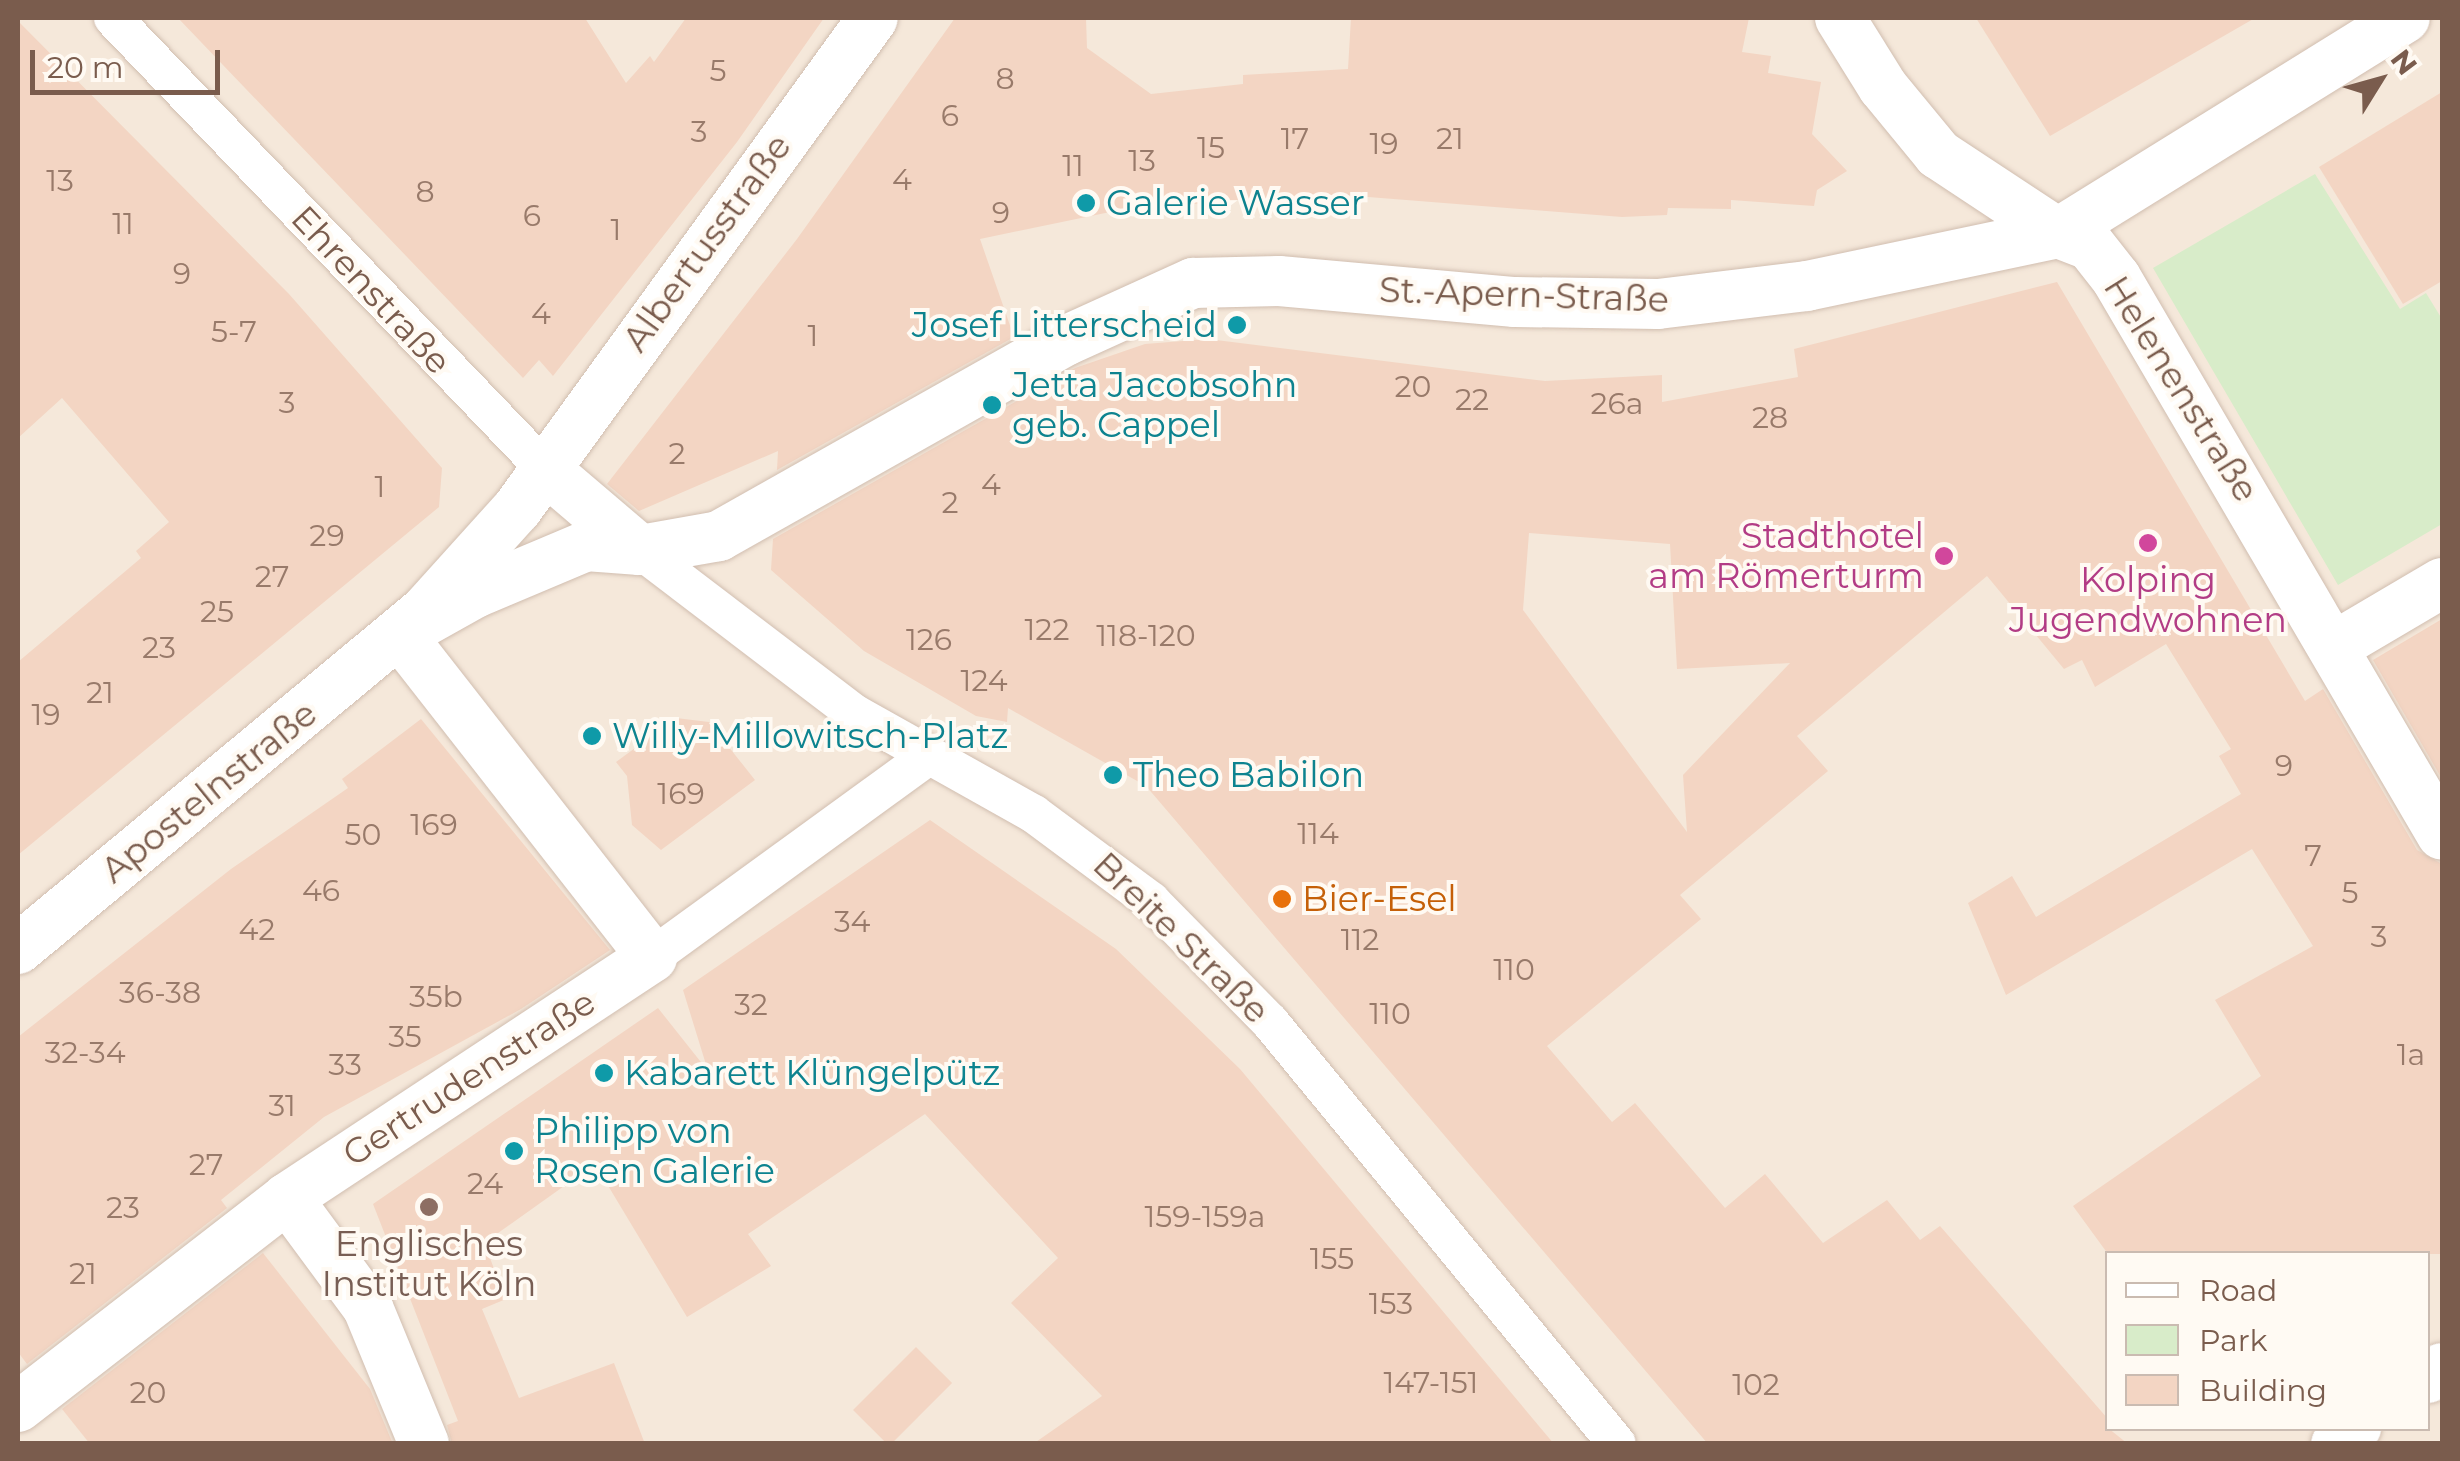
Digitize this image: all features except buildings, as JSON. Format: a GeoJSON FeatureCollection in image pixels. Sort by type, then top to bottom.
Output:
{"type":"FeatureCollection","features":[{"type":"Feature","properties":{"kind":"street","name":"Ehrenstraße"},"geometry":{"type":"LineString","coordinates":[[114,18],[546,470],[640,550]]}},
{"type":"Feature","properties":{"kind":"street","name":"Albertusstraße"},"geometry":{"type":"LineString","coordinates":[[546,470],[872,18]]}},
{"type":"Feature","properties":{"kind":"street","name":"Helenenstraße"},"geometry":{"type":"LineString","coordinates":[[1840,18],[1883,87],[1938,154],[2058,233],[2090,245],[2116,278],[2335,646],[2442,835]]}},
{"type":"Feature","properties":{"kind":"street","name":"St.-Apern-Straße"},"geometry":{"type":"LineString","coordinates":[[640,550],[719,536],[1064,340],[1193,284],[1278,281],[1515,302],[1658,304],[1807,286],[2058,233],[2405,18]]}},
{"type":"Feature","properties":{"kind":"street","name":"Apostelnstraße"},"geometry":{"type":"LineString","coordinates":[[18,949],[400,635],[546,470]]}},
{"type":"Feature","properties":{"kind":"street","name":"Apostelnstraße"},"geometry":{"type":"LineString","coordinates":[[400,635],[475,593],[586,546],[640,550]]}},
{"type":"Feature","properties":{"kind":"street","name":"Breite Straße"},"geometry":{"type":"LineString","coordinates":[[640,550],[854,713],[1047,823],[1151,902],[1270,1022],[1617,1444]]}},
{"type":"Feature","properties":{"kind":"street"},"geometry":{"type":"LineString","coordinates":[[2335,646],[2442,583]]}},
{"type":"Feature","properties":{"kind":"street"},"geometry":{"type":"LineString","coordinates":[[400,635],[652,957]]}},
{"type":"Feature","properties":{"kind":"street","name":"Gertrudenstraße"},"geometry":{"type":"LineString","coordinates":[[18,1407],[287,1198],[652,957],[927,757]]}},
{"type":"Feature","properties":{"kind":"street"},"geometry":{"type":"LineString","coordinates":[[287,1198],[368,1308],[424,1444]]}},
{"type":"Feature","properties":{"kind":"shaded area"},"geometry":{"type":"Polygon","coordinates":[[[18,18],[2442,18],[2442,1443],[18,1443],[18,18]]]}},
{"type":"Feature","properties":{"kind":"green space"},"geometry":{"type":"Polygon","coordinates":[[[2315,174],[2400,309],[2426,293],[2442,319],[2442,524],[2338,585],[2153,268],[2315,174]]]}},
{"type":"Feature","properties":{"kind":"place","name":"Galerie Wasser"},"geometry":{"type":"Point","coordinates":[1086,203]}},
{"type":"Feature","properties":{"kind":"place","name":"Josef Litterscheid"},"geometry":{"type":"Point","coordinates":[1237,325]}},
{"type":"Feature","properties":{"kind":"place","name":"Jetta Jacobsohn geb. Cappel"},"geometry":{"type":"Point","coordinates":[992,405]}},
{"type":"Feature","properties":{"kind":"place","name":"Kolping Jugendwohnen"},"geometry":{"type":"Point","coordinates":[2148,543]}},
{"type":"Feature","properties":{"kind":"place","name":"Stadthotel am Römerturm"},"geometry":{"type":"Point","coordinates":[1944,556]}},
{"type":"Feature","properties":{"kind":"place","name":"Willy-Millowitsch-Platz"},"geometry":{"type":"Point","coordinates":[592,736]}},
{"type":"Feature","properties":{"kind":"place","name":"Theo Babilon"},"geometry":{"type":"Point","coordinates":[1113,775]}},
{"type":"Feature","properties":{"kind":"place","name":"Bier-Esel"},"geometry":{"type":"Point","coordinates":[1282,899]}},
{"type":"Feature","properties":{"kind":"place","name":"Kabarett Klüngelpütz"},"geometry":{"type":"Point","coordinates":[604,1073]}},
{"type":"Feature","properties":{"kind":"place","name":"Philipp von Rosen Galerie"},"geometry":{"type":"Point","coordinates":[514,1151]}},
{"type":"Feature","properties":{"kind":"place","name":"Englisches Institut Köln"},"geometry":{"type":"Point","coordinates":[429,1207]}}]}
